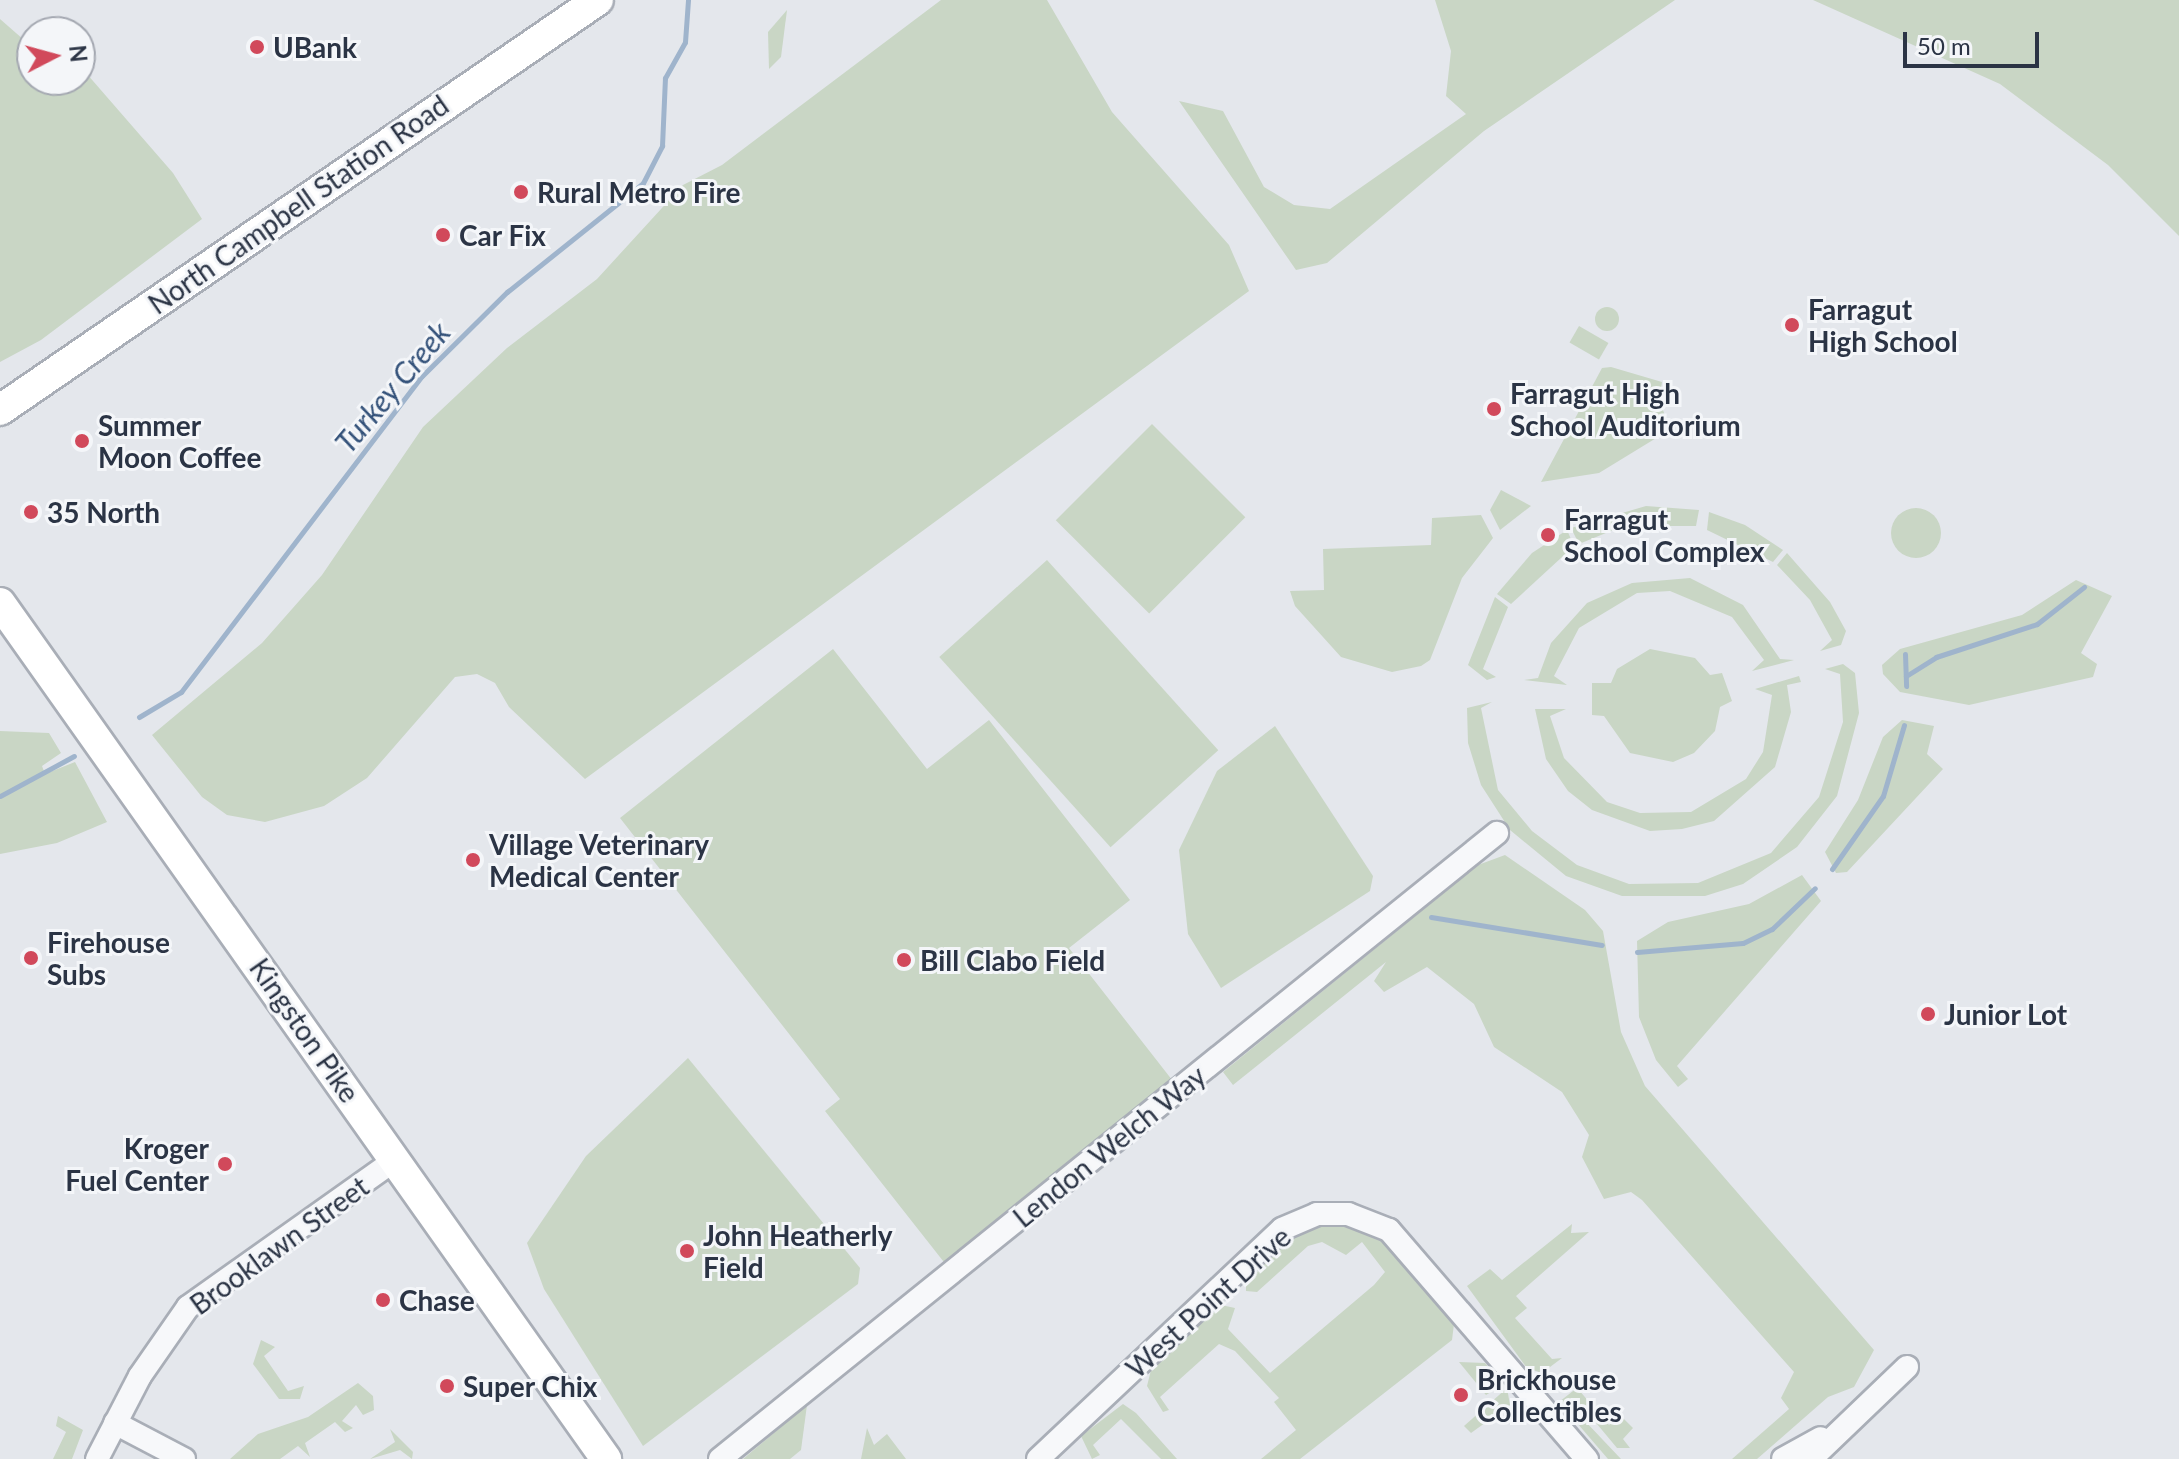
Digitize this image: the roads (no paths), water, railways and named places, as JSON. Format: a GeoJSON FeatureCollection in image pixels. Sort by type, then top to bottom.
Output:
{"type":"FeatureCollection","features":[{"type":"Feature","properties":{"kind":"main road","name":"North Campbell Station Road"},"geometry":{"type":"LineString","coordinates":[[0,410],[587,3]]}},
{"type":"Feature","properties":{"kind":"main road","name":"Kingston Pike"},"geometry":{"type":"LineString","coordinates":[[0,603],[606,1459]]}},
{"type":"Feature","properties":{"kind":"street","name":"Lendon Welch Way"},"geometry":{"type":"LineString","coordinates":[[720,1459],[1497,833]]}},
{"type":"Feature","properties":{"kind":"street","name":"Brooklawn Street"},"geometry":{"type":"LineString","coordinates":[[97,1459],[115,1423],[188,1307],[395,1160]]}},
{"type":"Feature","properties":{"kind":"street","name":"West Point Drive"},"geometry":{"type":"LineString","coordinates":[[1038,1459],[1282,1229],[1317,1214],[1348,1214],[1389,1230],[1587,1459]]}},
{"type":"Feature","properties":{"kind":"street"},"geometry":{"type":"LineString","coordinates":[[1811,1459],[1830,1434],[1907,1367]]}},
{"type":"Feature","properties":{"kind":"street"},"geometry":{"type":"LineString","coordinates":[[115,1423],[184,1459]]}},
{"type":"Feature","properties":{"kind":"street"},"geometry":{"type":"LineString","coordinates":[[1783,1459],[1830,1434]]}},
{"type":"Feature","properties":{"kind":"waterway","name":"Turkey Creek"},"geometry":{"type":"LineString","coordinates":[[139,717],[181,692],[422,376],[507,292],[643,183],[662,146],[665,78],[685,42],[688,0]]}},
{"type":"Feature","properties":{"kind":"waterway"},"geometry":{"type":"LineString","coordinates":[[1906,676],[1936,657],[2037,624],[2084,587]]}},
{"type":"Feature","properties":{"kind":"waterway"},"geometry":{"type":"LineString","coordinates":[[1905,654],[1906,686]]}},
{"type":"Feature","properties":{"kind":"waterway"},"geometry":{"type":"LineString","coordinates":[[1832,869],[1883,796],[1904,725]]}},
{"type":"Feature","properties":{"kind":"waterway","name":"Turkey Creek"},"geometry":{"type":"LineString","coordinates":[[0,796],[74,756]]}},
{"type":"Feature","properties":{"kind":"waterway"},"geometry":{"type":"LineString","coordinates":[[1637,952],[1743,943],[1772,929],[1815,888]]}},
{"type":"Feature","properties":{"kind":"waterway"},"geometry":{"type":"LineString","coordinates":[[1431,917],[1602,945]]}},
{"type":"Feature","properties":{"kind":"place","name":"UBank"},"geometry":{"type":"Point","coordinates":[257,47]}},
{"type":"Feature","properties":{"kind":"place","name":"Rural Metro Fire"},"geometry":{"type":"Point","coordinates":[521,192]}},
{"type":"Feature","properties":{"kind":"place","name":"Car Fix"},"geometry":{"type":"Point","coordinates":[443,235]}},
{"type":"Feature","properties":{"kind":"place","name":"Farragut High School"},"geometry":{"type":"Point","coordinates":[1792,325]}},
{"type":"Feature","properties":{"kind":"place","name":"Farragut High School Auditorium"},"geometry":{"type":"Point","coordinates":[1494,409]}},
{"type":"Feature","properties":{"kind":"place","name":"Summer Moon Coffee"},"geometry":{"type":"Point","coordinates":[82,441]}},
{"type":"Feature","properties":{"kind":"place","name":"35 North"},"geometry":{"type":"Point","coordinates":[31,512]}},
{"type":"Feature","properties":{"kind":"place","name":"Farragut School Complex"},"geometry":{"type":"Point","coordinates":[1548,535]}},
{"type":"Feature","properties":{"kind":"place","name":"Village Veterinary Medical Center"},"geometry":{"type":"Point","coordinates":[473,860]}},
{"type":"Feature","properties":{"kind":"place","name":"Firehouse Subs"},"geometry":{"type":"Point","coordinates":[31,958]}},
{"type":"Feature","properties":{"kind":"place","name":"Bill Clabo Field"},"geometry":{"type":"Point","coordinates":[904,960]}},
{"type":"Feature","properties":{"kind":"place","name":"Junior Lot"},"geometry":{"type":"Point","coordinates":[1928,1014]}},
{"type":"Feature","properties":{"kind":"place","name":"Kroger Fuel Center"},"geometry":{"type":"Point","coordinates":[225,1164]}},
{"type":"Feature","properties":{"kind":"place","name":"John Heatherly Field"},"geometry":{"type":"Point","coordinates":[687,1251]}},
{"type":"Feature","properties":{"kind":"place","name":"Chase"},"geometry":{"type":"Point","coordinates":[383,1300]}},
{"type":"Feature","properties":{"kind":"place","name":"Super Chix"},"geometry":{"type":"Point","coordinates":[447,1386]}},
{"type":"Feature","properties":{"kind":"place","name":"Brickhouse Collectibles"},"geometry":{"type":"Point","coordinates":[1461,1395]}}]}
